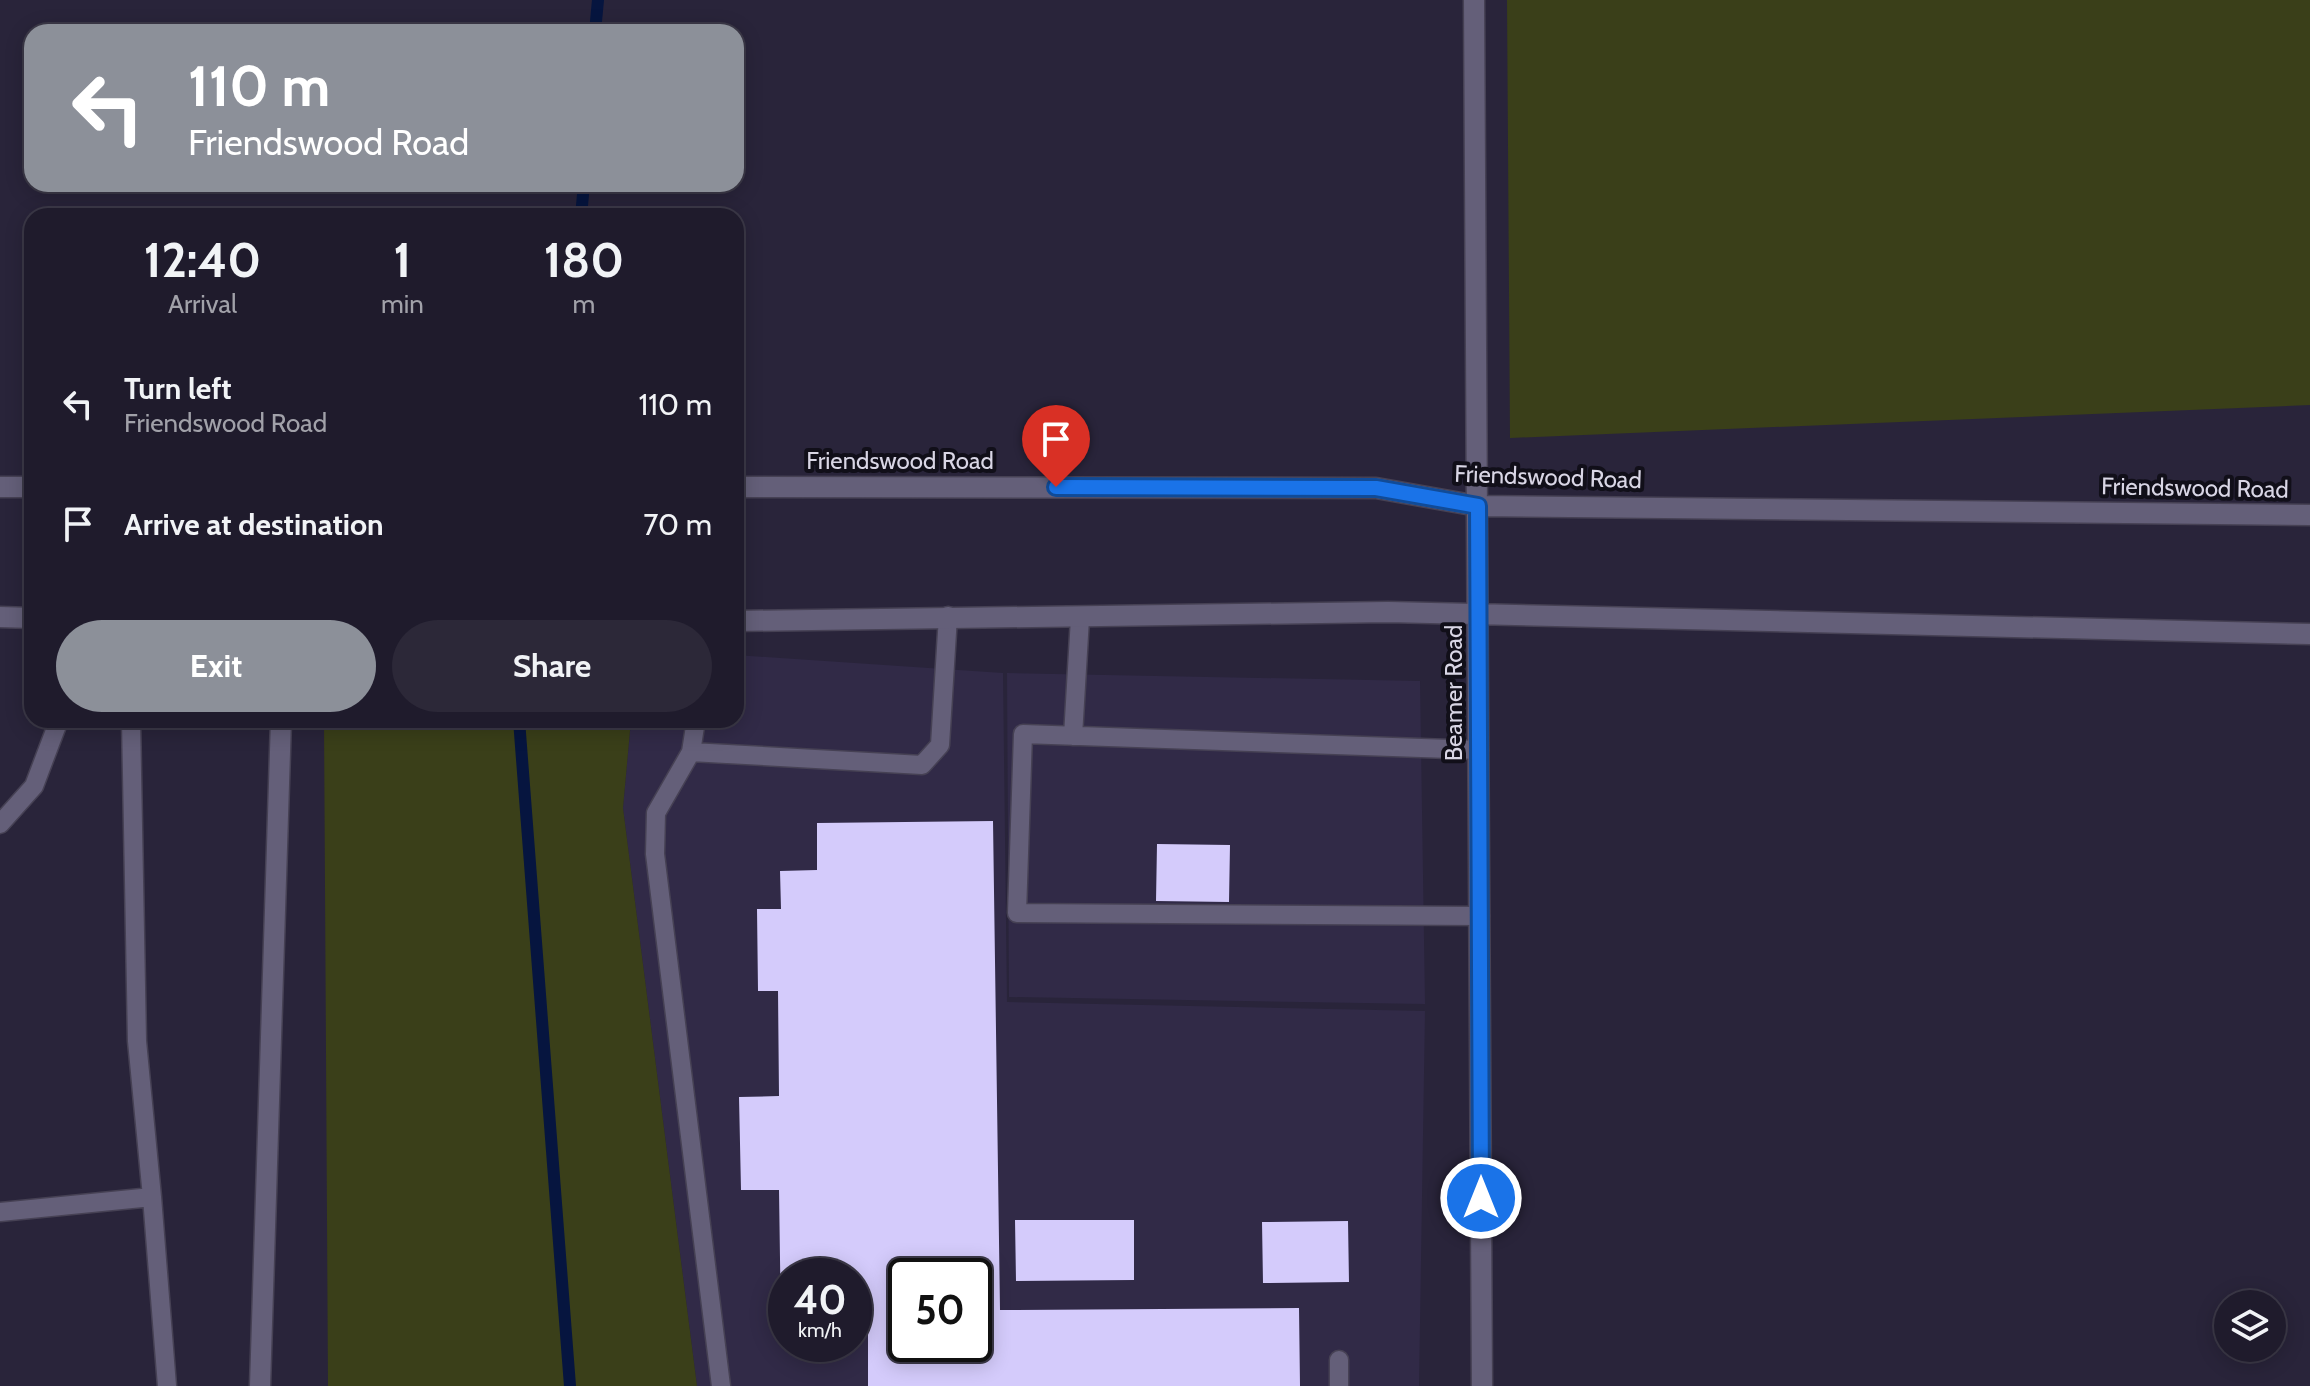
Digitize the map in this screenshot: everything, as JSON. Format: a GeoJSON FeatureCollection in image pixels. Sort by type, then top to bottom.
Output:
{"type":"FeatureCollection","features":[{"type":"Feature","properties":{"kind":"main road","name":"Beamer Road"},"geometry":{"type":"LineString","coordinates":[[1474,0],[1480,615],[1482,1386]]}},
{"type":"Feature","properties":{"kind":"main road"},"geometry":{"type":"LineString","coordinates":[[0,487],[24,487]]}},
{"type":"Feature","properties":{"kind":"main road","name":"Friendswood Road"},"geometry":{"type":"LineString","coordinates":[[744,487],[1376,488],[1478,506],[2310,515]]}},
{"type":"Feature","properties":{"kind":"main road"},"geometry":{"type":"LineString","coordinates":[[744,621],[1388,612],[2310,634]]}},
{"type":"Feature","properties":{"kind":"main road"},"geometry":{"type":"LineString","coordinates":[[0,617],[24,618]]}},
{"type":"Feature","properties":{"kind":"main road"},"geometry":{"type":"LineString","coordinates":[[260,1386],[281,728]]}},
{"type":"Feature","properties":{"kind":"lane"},"geometry":{"type":"LineString","coordinates":[[691,752],[922,765],[940,745],[948,616]]}},
{"type":"Feature","properties":{"kind":"lane"},"geometry":{"type":"LineString","coordinates":[[1073,736],[1080,618]]}},
{"type":"Feature","properties":{"kind":"lane"},"geometry":{"type":"LineString","coordinates":[[0,824],[34,786],[56,728]]}},
{"type":"Feature","properties":{"kind":"lane"},"geometry":{"type":"LineString","coordinates":[[131,728],[137,1041],[167,1386]]}},
{"type":"Feature","properties":{"kind":"lane"},"geometry":{"type":"LineString","coordinates":[[695,728],[691,752],[656,813],[655,854],[721,1386]]}},
{"type":"Feature","properties":{"kind":"lane"},"geometry":{"type":"LineString","coordinates":[[1479,750],[1023,734],[1017,913],[1480,916]]}},
{"type":"Feature","properties":{"kind":"lane"},"geometry":{"type":"LineString","coordinates":[[0,1212],[152,1197]]}},
{"type":"Feature","properties":{"kind":"lane"},"geometry":{"type":"LineString","coordinates":[[1339,1360],[1339,1386]]}},
{"type":"Feature","properties":{"kind":"shaded area"},"geometry":{"type":"Polygon","coordinates":[[[744,656],[1003,673],[1007,1002],[1425,1011],[1419,1386],[697,1386],[623,808],[630,728],[744,728],[744,656]]]}},
{"type":"Feature","properties":{"kind":"shaded area"},"geometry":{"type":"Polygon","coordinates":[[[1007,673],[1420,681],[1425,1004],[1009,997],[1007,673]]]}},
{"type":"Feature","properties":{"kind":"green space"},"geometry":{"type":"Polygon","coordinates":[[[1507,0],[2310,0],[2310,405],[1510,438],[1507,0]]]}},
{"type":"Feature","properties":{"kind":"green space"},"geometry":{"type":"Polygon","coordinates":[[[324,728],[630,728],[623,808],[697,1386],[328,1386],[324,728]]]}},
{"type":"Feature","properties":{"kind":"building"},"geometry":{"type":"Polygon","coordinates":[[[993,821],[1000,1310],[1299,1308],[1300,1386],[868,1386],[868,1362],[872,1362],[872,1258],[780,1258],[779,1190],[741,1190],[739,1097],[779,1096],[778,991],[758,991],[757,909],[781,909],[780,871],[817,870],[817,823],[993,821]]]}},
{"type":"Feature","properties":{"kind":"building"},"geometry":{"type":"Polygon","coordinates":[[[1157,844],[1230,845],[1229,902],[1156,901],[1157,844]]]}},
{"type":"Feature","properties":{"kind":"building"},"geometry":{"type":"Polygon","coordinates":[[[1015,1220],[1134,1220],[1134,1280],[1016,1281],[1015,1220]]]}},
{"type":"Feature","properties":{"kind":"building"},"geometry":{"type":"Polygon","coordinates":[[[1348,1221],[1349,1282],[1263,1283],[1262,1222],[1348,1221]]]}},
{"type":"Feature","properties":{"kind":"waterway"},"geometry":{"type":"LineString","coordinates":[[596,24],[598,0]]}},
{"type":"Feature","properties":{"kind":"waterway"},"geometry":{"type":"LineString","coordinates":[[582,208],[583,192]]}},
{"type":"Feature","properties":{"kind":"waterway"},"geometry":{"type":"LineString","coordinates":[[520,728],[570,1386]]}},
{"type":"Feature","properties":{"kind":"route"},"geometry":{"type":"LineString","coordinates":[[1056,487],[1376,488],[1478,506],[1481,1198]]}}]}
